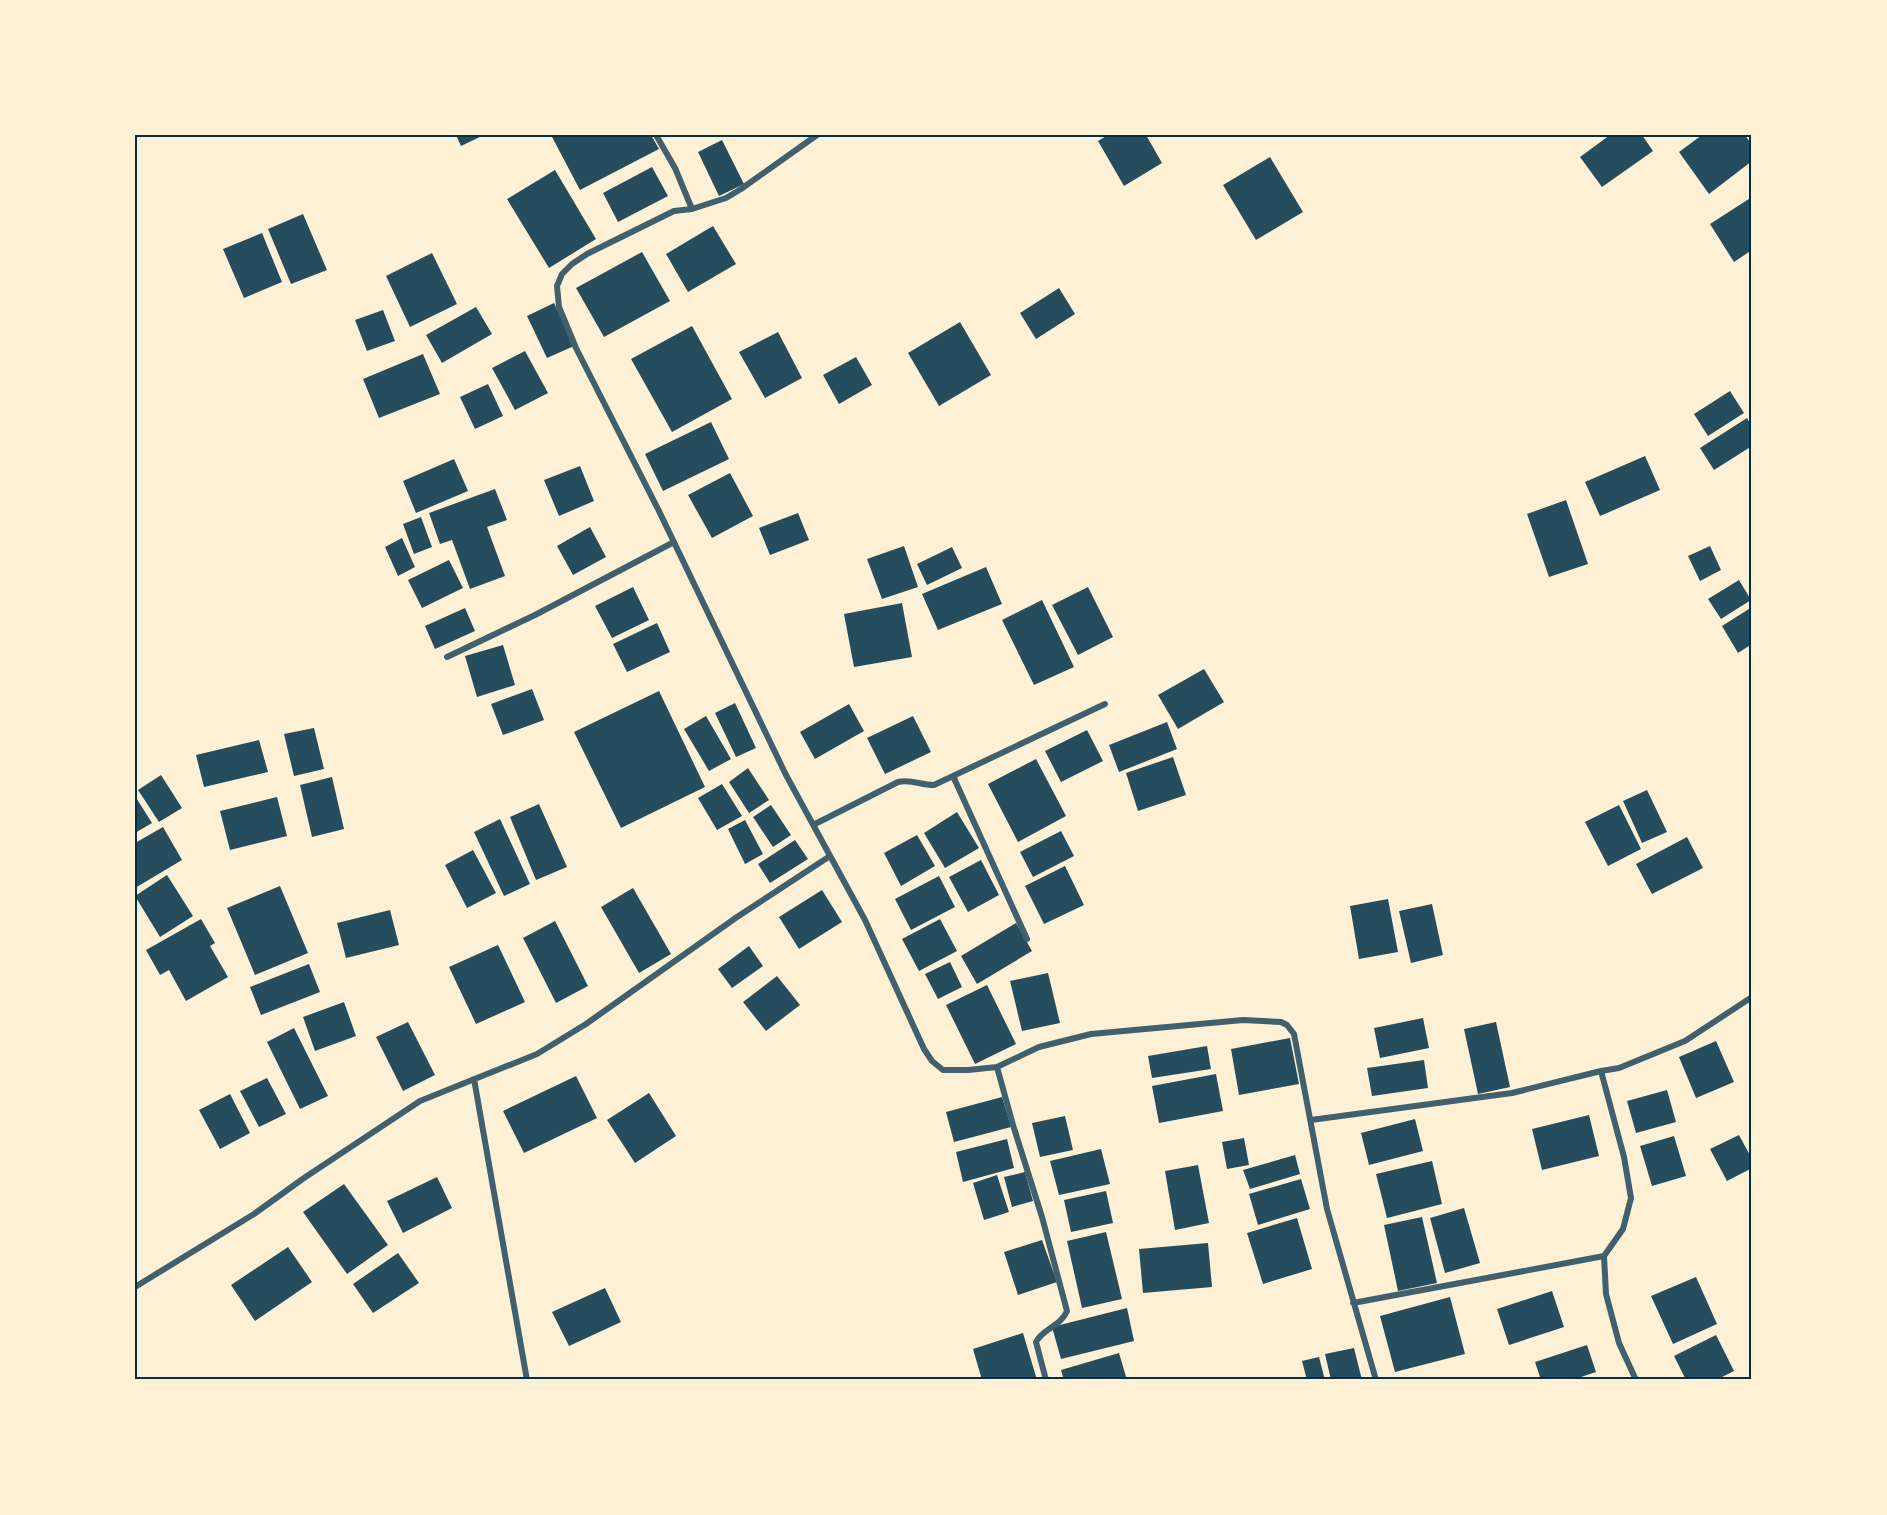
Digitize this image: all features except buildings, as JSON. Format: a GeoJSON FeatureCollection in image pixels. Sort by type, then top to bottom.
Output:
{"type":"FeatureCollection","features":[{"type":"Feature","properties":{"kind":"street"},"geometry":{"type":"LineString","coordinates":[[656,135],[675,168],[692,209]]}},
{"type":"Feature","properties":{"kind":"street"},"geometry":{"type":"LineString","coordinates":[[818,135],[726,198],[674,212],[587,254],[562,274],[557,286],[559,308],[576,348],[674,542],[786,775],[865,920],[924,1049],[932,1061],[943,1070],[968,1070],[997,1067],[1039,1047],[1091,1034],[1243,1020],[1274,1020],[1287,1025],[1294,1034],[1327,1209],[1376,1380]]}},
{"type":"Feature","properties":{"kind":"street"},"geometry":{"type":"LineString","coordinates":[[447,657],[535,615],[674,542]]}},
{"type":"Feature","properties":{"kind":"street"},"geometry":{"type":"LineString","coordinates":[[813,825],[898,782],[911,780],[923,785],[934,785],[1105,704]]}},
{"type":"Feature","properties":{"kind":"street"},"geometry":{"type":"LineString","coordinates":[[952,776],[1027,939]]}},
{"type":"Feature","properties":{"kind":"street"},"geometry":{"type":"LineString","coordinates":[[135,1287],[254,1214],[420,1101],[537,1054],[586,1024],[737,917],[830,856]]}},
{"type":"Feature","properties":{"kind":"street"},"geometry":{"type":"LineString","coordinates":[[1311,1120],[1512,1093],[1619,1068],[1685,1041],[1752,997]]}},
{"type":"Feature","properties":{"kind":"street"},"geometry":{"type":"LineString","coordinates":[[997,1067],[1042,1217],[1067,1311],[1063,1319],[1040,1336],[1036,1342],[1046,1380]]}},
{"type":"Feature","properties":{"kind":"street"},"geometry":{"type":"LineString","coordinates":[[1601,1071],[1624,1157],[1630,1198],[1623,1229],[1604,1256],[1606,1294],[1619,1343],[1636,1380]]}},
{"type":"Feature","properties":{"kind":"street"},"geometry":{"type":"LineString","coordinates":[[474,1079],[527,1380]]}},
{"type":"Feature","properties":{"kind":"street"},"geometry":{"type":"LineString","coordinates":[[1353,1303],[1604,1256]]}}]}
